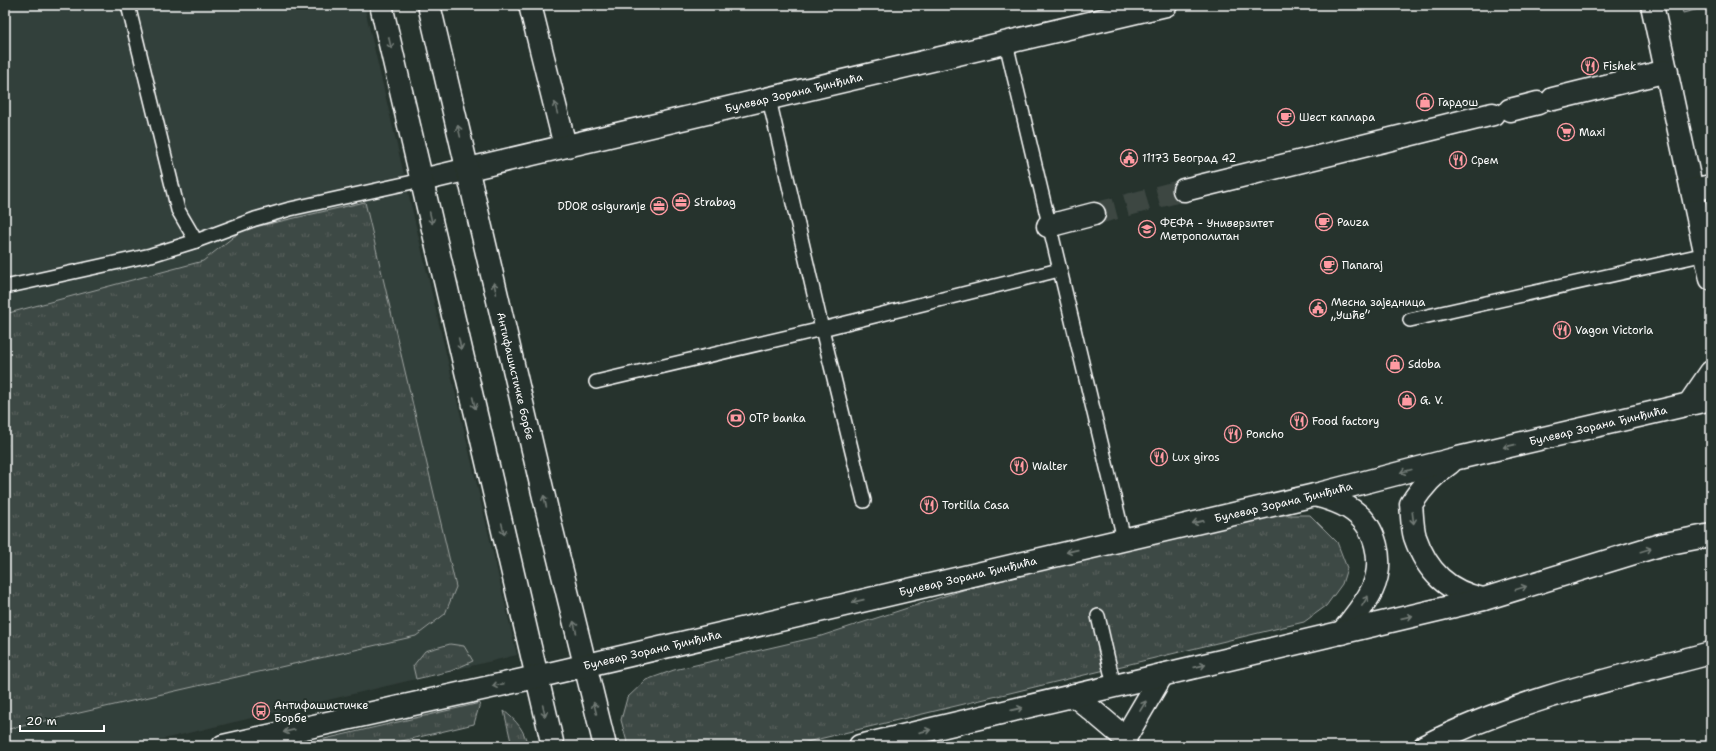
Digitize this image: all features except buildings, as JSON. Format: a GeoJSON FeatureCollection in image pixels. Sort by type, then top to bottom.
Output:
{"type":"FeatureCollection","features":[{"type":"Feature","properties":{"kind":"street"},"geometry":{"type":"LineString","coordinates":[[381,5],[525,620],[552,746]]}},
{"type":"Feature","properties":{"kind":"street","name":"Антифашистичке борбе"},"geometry":{"type":"LineString","coordinates":[[429,5],[604,746]]}},
{"type":"Feature","properties":{"kind":"street"},"geometry":{"type":"LineString","coordinates":[[530,5],[565,146]]}},
{"type":"Feature","properties":{"kind":"street","name":"Булевар Зорана Ђинђића"},"geometry":{"type":"LineString","coordinates":[[422,180],[1166,5]]}},
{"type":"Feature","properties":{"kind":"street"},"geometry":{"type":"LineString","coordinates":[[1652,5],[1666,71],[1701,188],[1706,254],[1711,279]]}},
{"type":"Feature","properties":{"kind":"street"},"geometry":{"type":"LineString","coordinates":[[1184,190],[1666,71]]}},
{"type":"Feature","properties":{"kind":"street"},"geometry":{"type":"LineString","coordinates":[[1048,226],[1094,214]]}},
{"type":"Feature","properties":{"kind":"street"},"geometry":{"type":"LineString","coordinates":[[1689,404],[1711,372]]}},
{"type":"Feature","properties":{"kind":"street","name":"Булевар Зорана Ђинђића"},"geometry":{"type":"LineString","coordinates":[[223,746],[536,677],[1315,495],[1458,458],[1711,399]]}},
{"type":"Feature","properties":{"kind":"street"},"geometry":{"type":"LineString","coordinates":[[1458,458],[1435,473],[1411,504],[1415,537],[1426,560],[1440,579],[1451,588],[1468,596],[1484,599]]}},
{"type":"Feature","properties":{"kind":"street"},"geometry":{"type":"LineString","coordinates":[[1315,495],[1333,500],[1351,509],[1362,518],[1377,544],[1379,567],[1372,590],[1342,632]]}},
{"type":"Feature","properties":{"kind":"street"},"geometry":{"type":"LineString","coordinates":[[860,746],[1484,599],[1660,545],[1711,535]]}},
{"type":"Feature","properties":{"kind":"street"},"geometry":{"type":"LineString","coordinates":[[1426,746],[1490,717],[1541,700],[1711,653]]}},
{"type":"Feature","properties":{"kind":"street"},"geometry":{"type":"LineString","coordinates":[[1074,695],[1126,742],[1162,675]]}},
{"type":"Feature","properties":{"kind":"lane"},"geometry":{"type":"LineString","coordinates":[[128,5],[178,210],[196,241]]}},
{"type":"Feature","properties":{"kind":"lane"},"geometry":{"type":"LineString","coordinates":[[1006,43],[1048,226],[1124,539]]}},
{"type":"Feature","properties":{"kind":"lane"},"geometry":{"type":"LineString","coordinates":[[769,99],[822,329],[864,501]]}},
{"type":"Feature","properties":{"kind":"lane"},"geometry":{"type":"LineString","coordinates":[[5,287],[150,255],[196,241],[255,219],[290,208],[422,180]]}},
{"type":"Feature","properties":{"kind":"lane"},"geometry":{"type":"LineString","coordinates":[[1410,320],[1706,254]]}},
{"type":"Feature","properties":{"kind":"lane"},"geometry":{"type":"LineString","coordinates":[[596,382],[822,329],[1059,270]]}},
{"type":"Feature","properties":{"kind":"lane"},"geometry":{"type":"LineString","coordinates":[[1098,616],[1114,686]]}},
{"type":"Feature","properties":{"kind":"shaded area"},"geometry":{"type":"Polygon","coordinates":[[[5,5],[364,5],[517,655],[134,746],[5,746],[5,5]]]}},
{"type":"Feature","properties":{"kind":"green space"},"geometry":{"type":"Polygon","coordinates":[[[1681,5],[1711,5],[1711,6],[1683,13],[1681,5]]]}},
{"type":"Feature","properties":{"kind":"green space"},"geometry":{"type":"Polygon","coordinates":[[[365,202],[456,587],[445,614],[416,636],[5,730],[5,314],[203,261],[242,230],[365,202]]]}},
{"type":"Feature","properties":{"kind":"green space"},"geometry":{"type":"Polygon","coordinates":[[[1263,515],[1310,515],[1337,542],[1347,568],[1342,584],[1326,606],[1304,622],[790,746],[631,746],[627,742],[621,720],[627,698],[646,680],[674,670],[821,636],[963,590],[1263,515]]]}},
{"type":"Feature","properties":{"kind":"green space"},"geometry":{"type":"Polygon","coordinates":[[[450,644],[464,646],[473,661],[451,671],[416,679],[413,666],[425,651],[450,644]]]}},
{"type":"Feature","properties":{"kind":"green space"},"geometry":{"type":"Polygon","coordinates":[[[480,703],[474,724],[381,746],[294,746],[480,703]]]}},
{"type":"Feature","properties":{"kind":"green space"},"geometry":{"type":"Polygon","coordinates":[[[504,711],[513,718],[519,726],[528,746],[512,746],[504,711]]]}},
{"type":"Feature","properties":{"kind":"tunnel"},"geometry":{"type":"LineString","coordinates":[[1094,214],[1184,190]]}},
{"type":"Feature","properties":{"kind":"place","name":"Fishek"},"geometry":{"type":"Point","coordinates":[1590,66]}},
{"type":"Feature","properties":{"kind":"place","name":"Гардош"},"geometry":{"type":"Point","coordinates":[1425,102]}},
{"type":"Feature","properties":{"kind":"place","name":"Шест каплара"},"geometry":{"type":"Point","coordinates":[1286,117]}},
{"type":"Feature","properties":{"kind":"place","name":"Maxi"},"geometry":{"type":"Point","coordinates":[1566,132]}},
{"type":"Feature","properties":{"kind":"place","name":"11173 Београд 42"},"geometry":{"type":"Point","coordinates":[1129,158]}},
{"type":"Feature","properties":{"kind":"place","name":"Срем"},"geometry":{"type":"Point","coordinates":[1458,160]}},
{"type":"Feature","properties":{"kind":"place","name":"Strabag"},"geometry":{"type":"Point","coordinates":[681,202]}},
{"type":"Feature","properties":{"kind":"place","name":"DDOR osiguranje"},"geometry":{"type":"Point","coordinates":[659,206]}},
{"type":"Feature","properties":{"kind":"place","name":"Pauza"},"geometry":{"type":"Point","coordinates":[1324,222]}},
{"type":"Feature","properties":{"kind":"place","name":"ФЕФА - Универзитет Метрополитан"},"geometry":{"type":"Point","coordinates":[1147,229]}},
{"type":"Feature","properties":{"kind":"place","name":"Папагај"},"geometry":{"type":"Point","coordinates":[1329,265]}},
{"type":"Feature","properties":{"kind":"place","name":"Месна заједница „Ушће”"},"geometry":{"type":"Point","coordinates":[1318,308]}},
{"type":"Feature","properties":{"kind":"place","name":"Vagon Victoria"},"geometry":{"type":"Point","coordinates":[1562,330]}},
{"type":"Feature","properties":{"kind":"place","name":"Sdoba"},"geometry":{"type":"Point","coordinates":[1395,364]}},
{"type":"Feature","properties":{"kind":"place","name":"G. V."},"geometry":{"type":"Point","coordinates":[1407,400]}},
{"type":"Feature","properties":{"kind":"place","name":"OTP banka"},"geometry":{"type":"Point","coordinates":[736,418]}},
{"type":"Feature","properties":{"kind":"place","name":"Food factory"},"geometry":{"type":"Point","coordinates":[1299,421]}},
{"type":"Feature","properties":{"kind":"place","name":"Poncho"},"geometry":{"type":"Point","coordinates":[1233,434]}},
{"type":"Feature","properties":{"kind":"place","name":"Lux giros"},"geometry":{"type":"Point","coordinates":[1159,457]}},
{"type":"Feature","properties":{"kind":"place","name":"Walter"},"geometry":{"type":"Point","coordinates":[1019,466]}},
{"type":"Feature","properties":{"kind":"place","name":"Tortilla Casa"},"geometry":{"type":"Point","coordinates":[929,505]}},
{"type":"Feature","properties":{"kind":"place","name":"Антифашистичке Борбе"},"geometry":{"type":"Point","coordinates":[261,711]}}]}
